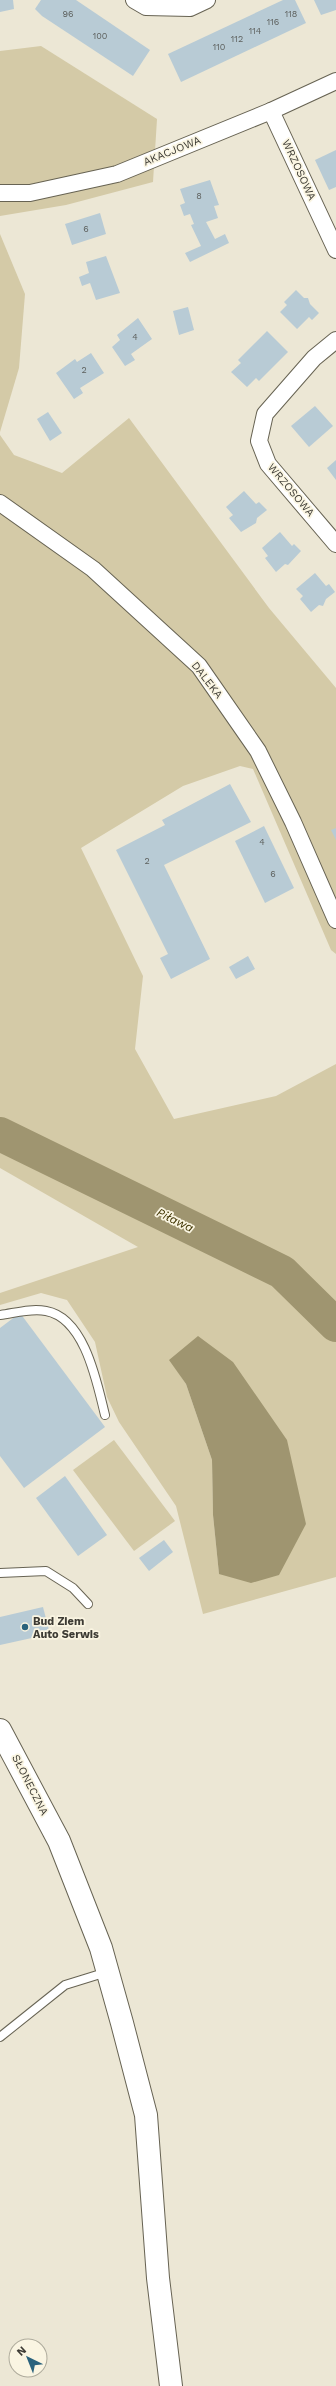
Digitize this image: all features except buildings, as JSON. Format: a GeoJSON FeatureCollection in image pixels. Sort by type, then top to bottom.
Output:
{"type":"FeatureCollection","features":[{"type":"Feature","properties":{"kind":"street"},"geometry":{"type":"LineString","coordinates":[[134,0],[146,7],[190,8],[207,0]]}},
{"type":"Feature","properties":{"kind":"street","name":"AKACJOWA"},"geometry":{"type":"LineString","coordinates":[[0,193],[30,193],[117,174],[272,111],[336,81]]}},
{"type":"Feature","properties":{"kind":"street","name":"WRZOSOWA"},"geometry":{"type":"LineString","coordinates":[[272,111],[336,250]]}},
{"type":"Feature","properties":{"kind":"street","name":"WRZOSOWA"},"geometry":{"type":"LineString","coordinates":[[336,340],[314,358],[264,414],[259,441],[268,464],[336,544]]}},
{"type":"Feature","properties":{"kind":"street","name":"DALEKA"},"geometry":{"type":"LineString","coordinates":[[0,503],[93,569],[199,666],[258,750],[293,822],[336,920]]}},
{"type":"Feature","properties":{"kind":"street","name":"SŁONECZNA"},"geometry":{"type":"LineString","coordinates":[[2,1737],[59,1841],[101,1948],[146,2115],[158,2278],[172,2386]]}},
{"type":"Feature","properties":{"kind":"lane"},"geometry":{"type":"LineString","coordinates":[[0,1315],[31,1310],[47,1311],[71,1325],[83,1344],[96,1376],[105,1415]]}},
{"type":"Feature","properties":{"kind":"lane"},"geometry":{"type":"LineString","coordinates":[[0,1572],[46,1571],[73,1588],[88,1604]]}},
{"type":"Feature","properties":{"kind":"lane"},"geometry":{"type":"LineString","coordinates":[[0,2037],[65,1985],[108,1972]]}},
{"type":"Feature","properties":{"kind":"shaded area"},"geometry":{"type":"Polygon","coordinates":[[[41,46],[157,119],[153,182],[66,205],[0,216],[0,51],[41,46]]]}},
{"type":"Feature","properties":{"kind":"shaded area"},"geometry":{"type":"Polygon","coordinates":[[[0,234],[25,294],[19,368],[0,432],[0,234]]]}},
{"type":"Feature","properties":{"kind":"shaded area"},"geometry":{"type":"Polygon","coordinates":[[[129,418],[269,608],[336,688],[336,954],[331,950],[253,769],[240,766],[183,786],[81,848],[143,976],[135,1049],[174,1119],[276,1096],[336,1064],[336,1577],[203,1614],[176,1506],[119,1422],[107,1397],[95,1342],[67,1300],[41,1293],[0,1305],[0,1293],[138,1247],[0,1168],[0,435],[14,455],[62,473],[129,418]],[[170,1360],[186,1384],[212,1460],[213,1515],[219,1574],[306,1524],[170,1360]]]}},
{"type":"Feature","properties":{"kind":"shaded area"},"geometry":{"type":"Polygon","coordinates":[[[198,1336],[233,1362],[287,1440],[306,1524],[279,1575],[251,1583],[219,1574],[213,1515],[212,1460],[186,1384],[169,1360],[198,1336]]]}},
{"type":"Feature","properties":{"kind":"shaded area"},"geometry":{"type":"Polygon","coordinates":[[[114,1440],[175,1521],[134,1551],[73,1470],[114,1440]]]}},
{"type":"Feature","properties":{"kind":"waterway","name":"Piława"},"geometry":{"type":"LineString","coordinates":[[0,1134],[282,1272],[336,1325]]}},
{"type":"Feature","properties":{"kind":"place","name":"Bud Ziem Auto Serwis"},"geometry":{"type":"Point","coordinates":[25,1627]}}]}
